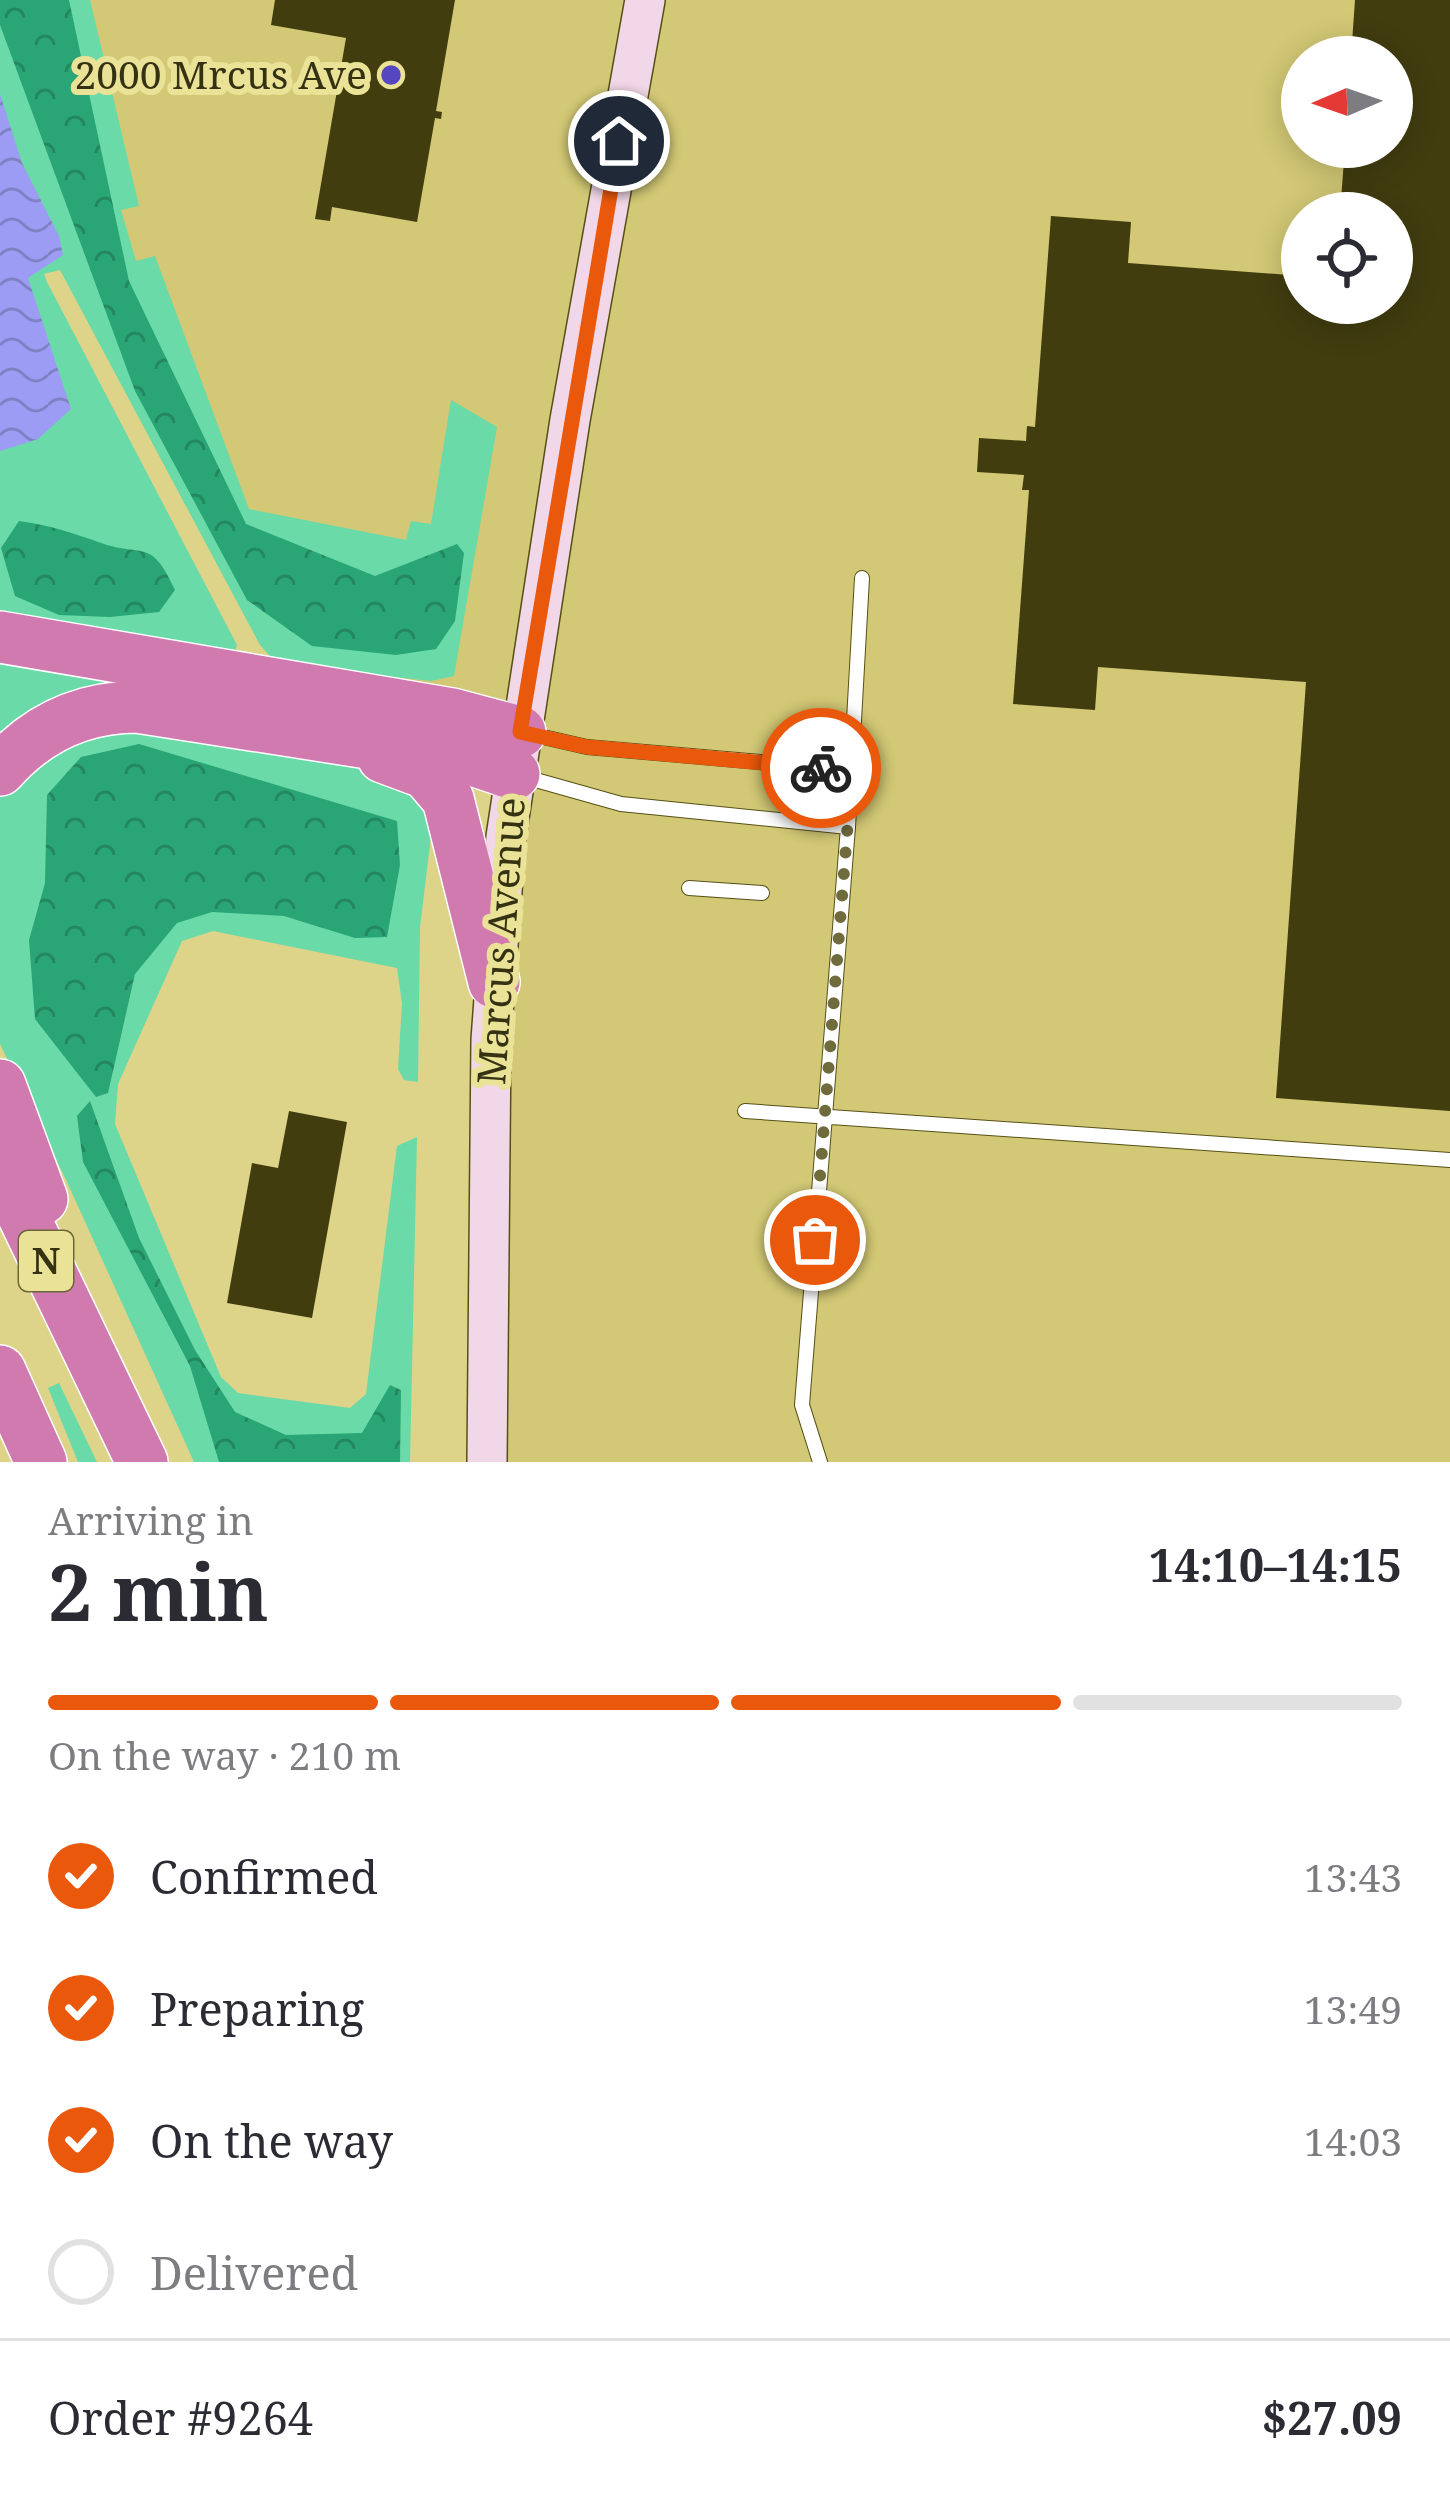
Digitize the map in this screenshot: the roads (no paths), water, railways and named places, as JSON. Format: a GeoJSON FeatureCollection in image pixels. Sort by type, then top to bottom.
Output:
{"type":"FeatureCollection","features":[{"type":"Feature","properties":{"kind":"highway"},"geometry":{"type":"LineString","coordinates":[[0,637],[429,710],[517,753]]}},
{"type":"Feature","properties":{"kind":"highway"},"geometry":{"type":"LineString","coordinates":[[0,770],[46,730],[76,716],[119,707],[170,710],[470,759],[517,753]]}},
{"type":"Feature","properties":{"kind":"highway"},"geometry":{"type":"LineString","coordinates":[[331,739],[416,767],[442,788],[456,823],[494,982]]}},
{"type":"Feature","properties":{"kind":"highway"},"geometry":{"type":"LineString","coordinates":[[0,1084],[31,1164],[91,1354]]}},
{"type":"Feature","properties":{"kind":"highway","name":"N"},"geometry":{"type":"LineString","coordinates":[[0,1167],[142,1462]]}},
{"type":"Feature","properties":{"kind":"highway"},"geometry":{"type":"LineString","coordinates":[[0,1371],[41,1462]]}},
{"type":"Feature","properties":{"kind":"highway"},"geometry":{"type":"LineString","coordinates":[[0,1447],[7,1462]]}},
{"type":"Feature","properties":{"kind":"main road","name":"Marcus Avenue"},"geometry":{"type":"LineString","coordinates":[[487,1462],[486,1275],[494,982],[517,753],[645,0]]}},
{"type":"Feature","properties":{"kind":"lane"},"geometry":{"type":"LineString","coordinates":[[820,1462],[802,1405],[848,827],[862,578]]}},
{"type":"Feature","properties":{"kind":"lane"},"geometry":{"type":"LineString","coordinates":[[517,753],[587,747],[852,770]]}},
{"type":"Feature","properties":{"kind":"lane"},"geometry":{"type":"LineString","coordinates":[[517,753],[620,804],[848,827]]}},
{"type":"Feature","properties":{"kind":"lane"},"geometry":{"type":"LineString","coordinates":[[689,888],[762,893]]}},
{"type":"Feature","properties":{"kind":"lane"},"geometry":{"type":"LineString","coordinates":[[745,1111],[1450,1160]]}},
{"type":"Feature","properties":{"kind":"water"},"geometry":{"type":"Polygon","coordinates":[[[0,94],[22,163],[59,236],[63,255],[28,278],[71,409],[38,439],[0,451],[0,94]]]}},
{"type":"Feature","properties":{"kind":"place","name":"2000 Mrcus Ave"},"geometry":{"type":"Point","coordinates":[391,75]}}]}
